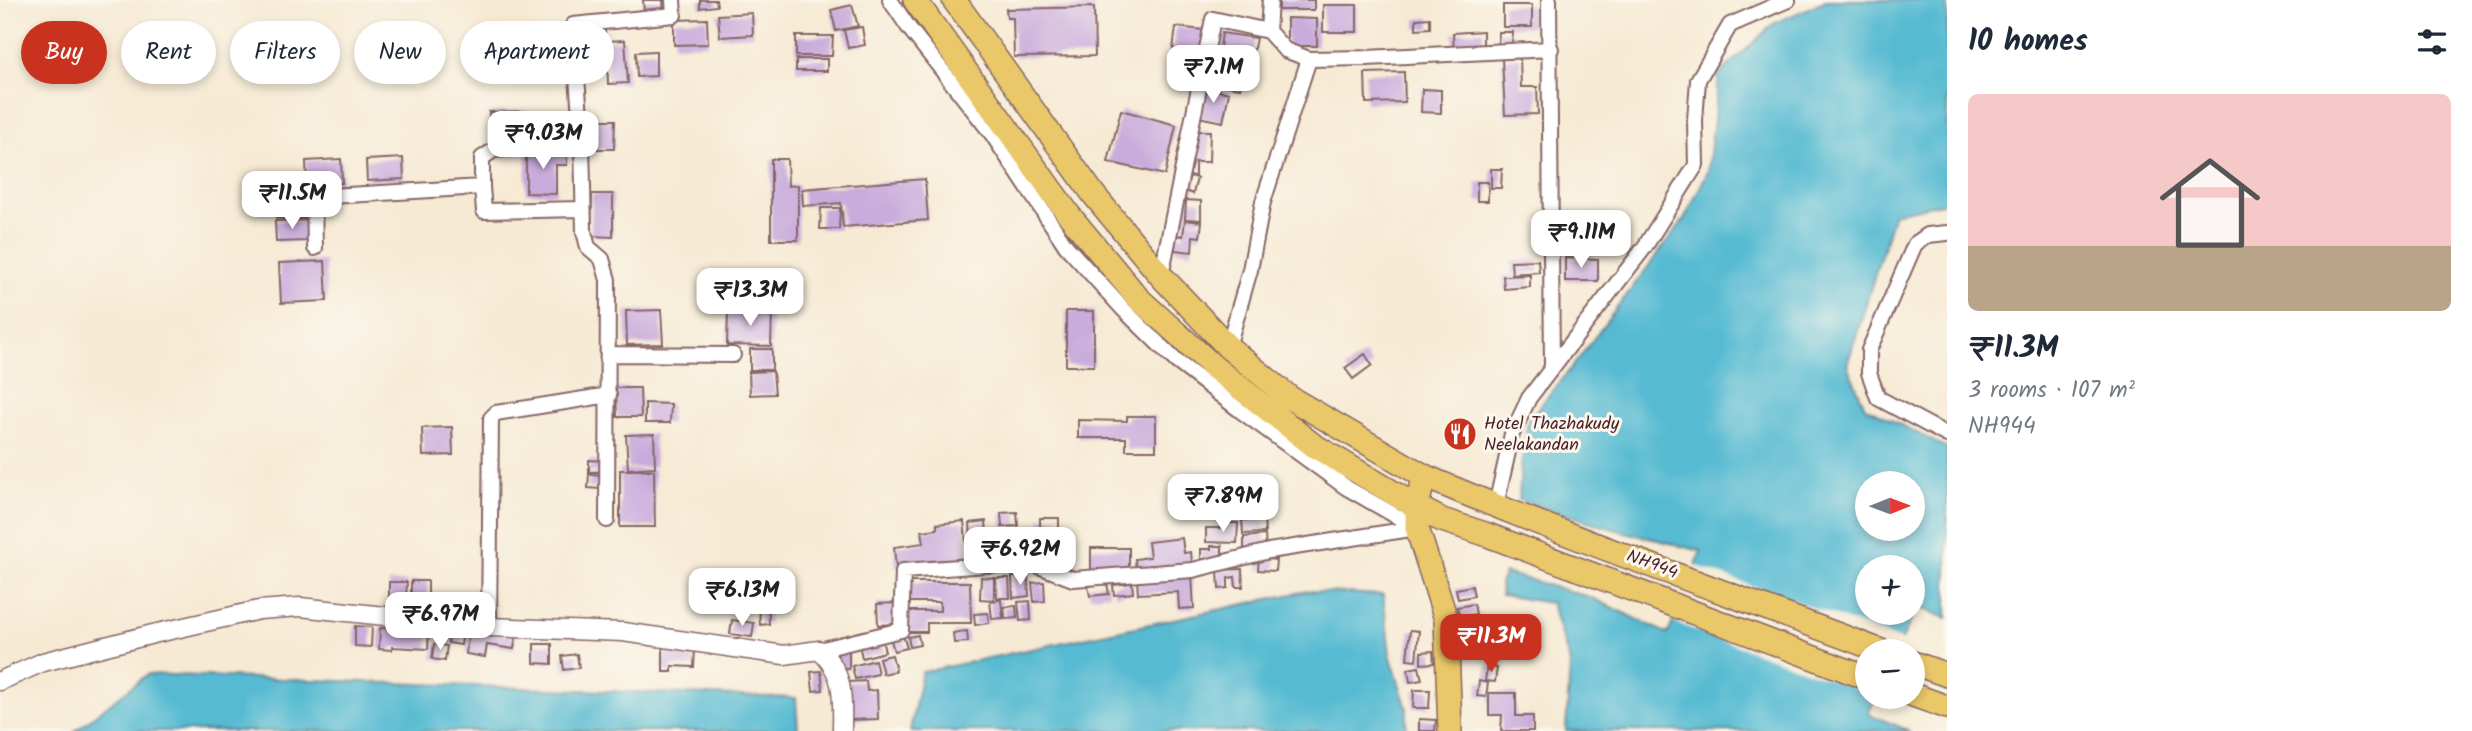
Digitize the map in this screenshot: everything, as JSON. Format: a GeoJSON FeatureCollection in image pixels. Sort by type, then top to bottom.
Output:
{"type":"FeatureCollection","features":[{"type":"Feature","properties":{"kind":"main road","name":"NH944"},"geometry":{"type":"LineString","coordinates":[[915,0],[1069,215],[1138,298],[1215,368],[1312,445],[1417,518],[1442,520],[1485,534],[1855,673]]}},
{"type":"Feature","properties":{"kind":"main road","name":"NH944"},"geometry":{"type":"LineString","coordinates":[[954,0],[1094,195],[1161,275],[1228,348],[1290,398],[1424,476],[1855,641]]}},
{"type":"Feature","properties":{"kind":"main road"},"geometry":{"type":"LineString","coordinates":[[1424,476],[1417,518],[1446,619],[1450,731]]}},
{"type":"Feature","properties":{"kind":"main road"},"geometry":{"type":"LineString","coordinates":[[1925,667],[1947,675]]}},
{"type":"Feature","properties":{"kind":"main road"},"geometry":{"type":"LineString","coordinates":[[1925,699],[1947,707]]}},
{"type":"Feature","properties":{"kind":"street"},"geometry":{"type":"LineString","coordinates":[[607,520],[608,280],[602,259],[588,247],[582,209],[582,142],[573,25],[674,15],[674,0]]}},
{"type":"Feature","properties":{"kind":"street"},"geometry":{"type":"LineString","coordinates":[[890,0],[992,134],[1066,246],[1123,309],[1176,361],[1347,488],[1417,518]]}},
{"type":"Feature","properties":{"kind":"street"},"geometry":{"type":"LineString","coordinates":[[1268,31],[1270,0]]}},
{"type":"Feature","properties":{"kind":"street"},"geometry":{"type":"LineString","coordinates":[[1549,0],[1552,368]]}},
{"type":"Feature","properties":{"kind":"street"},"geometry":{"type":"LineString","coordinates":[[1496,505],[1512,434],[1530,398],[1644,248],[1696,165],[1698,80],[1730,25],[1788,0]]}},
{"type":"Feature","properties":{"kind":"street"},"geometry":{"type":"LineString","coordinates":[[1161,275],[1213,19],[1268,31],[1285,50],[1309,59],[1551,49]]}},
{"type":"Feature","properties":{"kind":"street"},"geometry":{"type":"LineString","coordinates":[[1228,348],[1250,270],[1263,202],[1309,59]]}},
{"type":"Feature","properties":{"kind":"street"},"geometry":{"type":"LineString","coordinates":[[582,142],[494,150],[482,158],[484,211],[582,209]]}},
{"type":"Feature","properties":{"kind":"street"},"geometry":{"type":"LineString","coordinates":[[315,248],[314,197],[482,187]]}},
{"type":"Feature","properties":{"kind":"street"},"geometry":{"type":"LineString","coordinates":[[1947,233],[1928,234],[1915,244],[1869,350],[1869,373],[1878,398],[1947,435]]}},
{"type":"Feature","properties":{"kind":"street"},"geometry":{"type":"LineString","coordinates":[[608,354],[733,355]]}},
{"type":"Feature","properties":{"kind":"street"},"geometry":{"type":"LineString","coordinates":[[489,627],[491,418],[496,413],[609,395]]}},
{"type":"Feature","properties":{"kind":"street"},"geometry":{"type":"LineString","coordinates":[[0,681],[43,662],[259,610],[300,607],[489,627],[623,632],[784,656],[901,630],[903,570],[1028,562],[1073,579],[1193,570],[1417,518]]}},
{"type":"Feature","properties":{"kind":"street"},"geometry":{"type":"LineString","coordinates":[[819,650],[831,661],[841,682],[842,731]]}},
{"type":"Feature","properties":{"kind":"water"},"geometry":{"type":"Polygon","coordinates":[[[1826,0],[1947,0],[1947,202],[1894,213],[1847,365],[1865,407],[1947,448],[1947,618],[1925,610],[1925,555],[1855,555],[1855,625],[1909,625],[1902,639],[1855,639],[1855,709],[1870,709],[1868,714],[1910,731],[1566,731],[1570,663],[1551,603],[1501,595],[1500,583],[1505,573],[1590,597],[1668,634],[1701,551],[1610,528],[1519,500],[1521,467],[1528,420],[1570,370],[1685,218],[1708,171],[1719,75],[1773,24],[1826,0]]]}},
{"type":"Feature","properties":{"kind":"water"},"geometry":{"type":"Polygon","coordinates":[[[1307,591],[1383,595],[1390,654],[1407,709],[1406,731],[910,731],[922,672],[1307,591]]]}},
{"type":"Feature","properties":{"kind":"water"},"geometry":{"type":"Polygon","coordinates":[[[148,674],[796,698],[798,731],[75,731],[148,674]]]}},
{"type":"Feature","properties":{"kind":"pier"},"geometry":{"type":"Polygon","coordinates":[[[1692,564],[1899,639],[1855,639],[1855,689],[1670,621],[1692,564]]]}},
{"type":"Feature","properties":{"kind":"building"},"geometry":{"type":"Polygon","coordinates":[[[643,0],[663,0],[664,12],[644,13],[643,0]]]}},
{"type":"Feature","properties":{"kind":"building"},"geometry":{"type":"Polygon","coordinates":[[[700,0],[716,0],[717,6],[700,8],[700,0]]]}},
{"type":"Feature","properties":{"kind":"building"},"geometry":{"type":"Polygon","coordinates":[[[1279,0],[1314,0],[1314,10],[1279,10],[1279,0]]]}},
{"type":"Feature","properties":{"kind":"building"},"geometry":{"type":"Polygon","coordinates":[[[852,5],[858,26],[836,31],[831,10],[852,5]]]}},
{"type":"Feature","properties":{"kind":"building"},"geometry":{"type":"Polygon","coordinates":[[[1323,5],[1357,5],[1357,32],[1323,32],[1323,5]]]}},
{"type":"Feature","properties":{"kind":"building"},"geometry":{"type":"Polygon","coordinates":[[[1503,5],[1532,5],[1532,27],[1503,27],[1503,5]]]}},
{"type":"Feature","properties":{"kind":"building"},"geometry":{"type":"Polygon","coordinates":[[[1094,7],[1095,56],[1014,57],[1013,18],[1007,18],[1006,9],[1094,7]]]}},
{"type":"Feature","properties":{"kind":"building"},"geometry":{"type":"Polygon","coordinates":[[[752,13],[753,35],[720,37],[718,15],[752,13]]]}},
{"type":"Feature","properties":{"kind":"building"},"geometry":{"type":"Polygon","coordinates":[[[1287,18],[1317,19],[1317,46],[1287,46],[1287,18]]]}},
{"type":"Feature","properties":{"kind":"building"},"geometry":{"type":"Polygon","coordinates":[[[1430,18],[1430,28],[1416,29],[1416,19],[1430,18]]]}},
{"type":"Feature","properties":{"kind":"building"},"geometry":{"type":"Polygon","coordinates":[[[707,19],[708,44],[674,45],[674,20],[707,19]]]}},
{"type":"Feature","properties":{"kind":"building"},"geometry":{"type":"Polygon","coordinates":[[[862,27],[865,45],[848,48],[844,30],[862,27]]]}},
{"type":"Feature","properties":{"kind":"building"},"geometry":{"type":"Polygon","coordinates":[[[1176,27],[1203,30],[1201,52],[1173,49],[1176,27]]]}},
{"type":"Feature","properties":{"kind":"building"},"geometry":{"type":"Polygon","coordinates":[[[1483,31],[1483,53],[1454,54],[1453,33],[1483,31]]]}},
{"type":"Feature","properties":{"kind":"building"},"geometry":{"type":"Polygon","coordinates":[[[1499,32],[1513,32],[1512,44],[1498,44],[1499,32]]]}},
{"type":"Feature","properties":{"kind":"building"},"geometry":{"type":"Polygon","coordinates":[[[1222,33],[1256,38],[1253,53],[1246,52],[1240,88],[1208,83],[1211,69],[1217,70],[1222,33]]]}},
{"type":"Feature","properties":{"kind":"building"},"geometry":{"type":"Polygon","coordinates":[[[796,36],[833,36],[832,56],[796,56],[796,36]]]}},
{"type":"Feature","properties":{"kind":"building"},"geometry":{"type":"Polygon","coordinates":[[[625,40],[628,83],[614,84],[614,41],[625,40]]]}},
{"type":"Feature","properties":{"kind":"building"},"geometry":{"type":"Polygon","coordinates":[[[656,51],[656,76],[637,77],[636,52],[656,51]]]}},
{"type":"Feature","properties":{"kind":"building"},"geometry":{"type":"Polygon","coordinates":[[[1520,58],[1521,87],[1537,87],[1538,114],[1505,115],[1502,59],[1520,58]]]}},
{"type":"Feature","properties":{"kind":"building"},"geometry":{"type":"Polygon","coordinates":[[[796,59],[827,59],[827,71],[796,71],[796,59]]]}},
{"type":"Feature","properties":{"kind":"building"},"geometry":{"type":"Polygon","coordinates":[[[1404,72],[1405,102],[1366,103],[1365,73],[1404,72]]]}},
{"type":"Feature","properties":{"kind":"building"},"geometry":{"type":"Polygon","coordinates":[[[1204,87],[1229,93],[1223,122],[1198,117],[1204,87]]]}},
{"type":"Feature","properties":{"kind":"building"},"geometry":{"type":"Polygon","coordinates":[[[1422,89],[1441,90],[1441,113],[1421,112],[1422,89]]]}},
{"type":"Feature","properties":{"kind":"building"},"geometry":{"type":"Polygon","coordinates":[[[1121,110],[1176,125],[1165,175],[1108,162],[1121,110]]]}},
{"type":"Feature","properties":{"kind":"building"},"geometry":{"type":"Polygon","coordinates":[[[526,111],[527,133],[490,135],[489,112],[526,111]]]}},
{"type":"Feature","properties":{"kind":"building"},"geometry":{"type":"Polygon","coordinates":[[[587,120],[615,120],[614,149],[586,149],[587,120]]]}},
{"type":"Feature","properties":{"kind":"building"},"geometry":{"type":"Polygon","coordinates":[[[1196,131],[1210,131],[1209,162],[1195,162],[1195,176],[1181,175],[1181,144],[1196,145],[1196,131]]]}},
{"type":"Feature","properties":{"kind":"building"},"geometry":{"type":"Polygon","coordinates":[[[526,152],[567,152],[567,165],[556,165],[556,194],[526,193],[526,152]]]}},
{"type":"Feature","properties":{"kind":"building"},"geometry":{"type":"Polygon","coordinates":[[[403,158],[404,179],[367,181],[366,160],[403,158]]]}},
{"type":"Feature","properties":{"kind":"building"},"geometry":{"type":"Polygon","coordinates":[[[341,159],[342,183],[307,185],[306,161],[341,159]]]}},
{"type":"Feature","properties":{"kind":"building"},"geometry":{"type":"Polygon","coordinates":[[[771,159],[787,159],[788,186],[798,185],[798,240],[771,240],[771,159]]]}},
{"type":"Feature","properties":{"kind":"building"},"geometry":{"type":"Polygon","coordinates":[[[1491,169],[1502,169],[1501,188],[1491,188],[1491,169]]]}},
{"type":"Feature","properties":{"kind":"building"},"geometry":{"type":"Polygon","coordinates":[[[1190,176],[1197,178],[1193,194],[1185,191],[1190,176]]]}},
{"type":"Feature","properties":{"kind":"building"},"geometry":{"type":"Polygon","coordinates":[[[925,179],[928,220],[843,227],[841,203],[803,206],[802,189],[925,179]]]}},
{"type":"Feature","properties":{"kind":"building"},"geometry":{"type":"Polygon","coordinates":[[[1477,182],[1488,182],[1488,201],[1477,201],[1477,182]]]}},
{"type":"Feature","properties":{"kind":"building"},"geometry":{"type":"Polygon","coordinates":[[[277,194],[309,195],[308,218],[276,218],[277,194]]]}},
{"type":"Feature","properties":{"kind":"building"},"geometry":{"type":"Polygon","coordinates":[[[592,194],[613,194],[613,237],[591,236],[592,194]]]}},
{"type":"Feature","properties":{"kind":"building"},"geometry":{"type":"Polygon","coordinates":[[[1186,200],[1201,201],[1201,220],[1185,219],[1186,200]]]}},
{"type":"Feature","properties":{"kind":"building"},"geometry":{"type":"Polygon","coordinates":[[[821,208],[840,208],[839,229],[820,229],[821,208]]]}},
{"type":"Feature","properties":{"kind":"building"},"geometry":{"type":"Polygon","coordinates":[[[307,220],[308,241],[276,242],[275,221],[307,220]]]}},
{"type":"Feature","properties":{"kind":"building"},"geometry":{"type":"Polygon","coordinates":[[[1185,220],[1202,222],[1200,237],[1193,236],[1192,252],[1175,250],[1176,235],[1183,236],[1185,220]]]}},
{"type":"Feature","properties":{"kind":"building"},"geometry":{"type":"Polygon","coordinates":[[[1565,258],[1598,259],[1598,281],[1565,281],[1565,258]]]}},
{"type":"Feature","properties":{"kind":"building"},"geometry":{"type":"Polygon","coordinates":[[[1538,260],[1539,272],[1512,274],[1511,261],[1538,260]]]}},
{"type":"Feature","properties":{"kind":"building"},"geometry":{"type":"Polygon","coordinates":[[[325,261],[327,301],[281,303],[279,263],[325,261]]]}},
{"type":"Feature","properties":{"kind":"building"},"geometry":{"type":"Polygon","coordinates":[[[1530,275],[1530,287],[1504,289],[1503,276],[1530,275]]]}},
{"type":"Feature","properties":{"kind":"building"},"geometry":{"type":"Polygon","coordinates":[[[746,298],[762,299],[761,309],[746,308],[746,298]]]}},
{"type":"Feature","properties":{"kind":"building"},"geometry":{"type":"Polygon","coordinates":[[[661,310],[663,344],[627,345],[626,311],[661,310]]]}},
{"type":"Feature","properties":{"kind":"building"},"geometry":{"type":"Polygon","coordinates":[[[728,311],[772,312],[771,346],[727,345],[728,311]]]}},
{"type":"Feature","properties":{"kind":"building"},"geometry":{"type":"Polygon","coordinates":[[[1066,311],[1094,311],[1094,366],[1066,366],[1066,311]]]}},
{"type":"Feature","properties":{"kind":"building"},"geometry":{"type":"Polygon","coordinates":[[[750,349],[772,349],[772,370],[750,370],[750,349]]]}},
{"type":"Feature","properties":{"kind":"building"},"geometry":{"type":"Polygon","coordinates":[[[1365,354],[1372,365],[1353,379],[1345,368],[1365,354]]]}},
{"type":"Feature","properties":{"kind":"building"},"geometry":{"type":"Polygon","coordinates":[[[773,371],[775,394],[750,395],[749,372],[773,371]]]}},
{"type":"Feature","properties":{"kind":"building"},"geometry":{"type":"Polygon","coordinates":[[[616,388],[640,388],[641,417],[617,417],[616,388]]]}},
{"type":"Feature","properties":{"kind":"building"},"geometry":{"type":"Polygon","coordinates":[[[645,403],[671,404],[670,423],[645,423],[645,403]]]}},
{"type":"Feature","properties":{"kind":"building"},"geometry":{"type":"Polygon","coordinates":[[[1127,416],[1156,416],[1156,450],[1126,450],[1126,438],[1078,438],[1078,420],[1127,421],[1127,416]]]}},
{"type":"Feature","properties":{"kind":"building"},"geometry":{"type":"Polygon","coordinates":[[[452,427],[453,455],[423,456],[422,428],[452,427]]]}},
{"type":"Feature","properties":{"kind":"building"},"geometry":{"type":"Polygon","coordinates":[[[654,434],[655,467],[628,469],[626,435],[654,434]]]}},
{"type":"Feature","properties":{"kind":"building"},"geometry":{"type":"Polygon","coordinates":[[[589,460],[603,461],[602,472],[589,472],[589,460]]]}},
{"type":"Feature","properties":{"kind":"building"},"geometry":{"type":"Polygon","coordinates":[[[620,470],[654,470],[655,527],[620,527],[620,470]]]}},
{"type":"Feature","properties":{"kind":"building"},"geometry":{"type":"Polygon","coordinates":[[[589,474],[602,475],[600,489],[588,488],[589,474]]]}},
{"type":"Feature","properties":{"kind":"building"},"geometry":{"type":"Polygon","coordinates":[[[1017,512],[1018,526],[1002,527],[1001,513],[1017,512]]]}},
{"type":"Feature","properties":{"kind":"building"},"geometry":{"type":"Polygon","coordinates":[[[1040,518],[1059,518],[1059,534],[1040,534],[1040,518]]]}},
{"type":"Feature","properties":{"kind":"building"},"geometry":{"type":"Polygon","coordinates":[[[1264,519],[1265,533],[1243,534],[1242,520],[1264,519]]]}},
{"type":"Feature","properties":{"kind":"building"},"geometry":{"type":"Polygon","coordinates":[[[964,521],[968,560],[896,568],[894,547],[924,543],[922,531],[937,529],[937,524],[964,521]]]}},
{"type":"Feature","properties":{"kind":"building"},"geometry":{"type":"Polygon","coordinates":[[[986,521],[987,534],[996,534],[998,554],[972,555],[970,523],[986,521]]]}},
{"type":"Feature","properties":{"kind":"building"},"geometry":{"type":"Polygon","coordinates":[[[1222,523],[1238,523],[1237,543],[1206,542],[1206,528],[1222,528],[1222,523]]]}},
{"type":"Feature","properties":{"kind":"building"},"geometry":{"type":"Polygon","coordinates":[[[1265,535],[1266,549],[1244,550],[1244,537],[1265,535]]]}},
{"type":"Feature","properties":{"kind":"building"},"geometry":{"type":"Polygon","coordinates":[[[1182,538],[1184,553],[1191,552],[1192,563],[1136,570],[1135,559],[1150,557],[1148,542],[1182,538]]]}},
{"type":"Feature","properties":{"kind":"building"},"geometry":{"type":"Polygon","coordinates":[[[1036,539],[1055,539],[1055,555],[1036,555],[1036,539]]]}},
{"type":"Feature","properties":{"kind":"building"},"geometry":{"type":"Polygon","coordinates":[[[1211,546],[1222,546],[1222,559],[1201,559],[1201,549],[1211,549],[1211,546]]]}},
{"type":"Feature","properties":{"kind":"building"},"geometry":{"type":"Polygon","coordinates":[[[1091,548],[1129,548],[1129,572],[1091,571],[1091,548]]]}},
{"type":"Feature","properties":{"kind":"building"},"geometry":{"type":"Polygon","coordinates":[[[1259,558],[1276,560],[1275,571],[1258,570],[1259,558]]]}},
{"type":"Feature","properties":{"kind":"building"},"geometry":{"type":"Polygon","coordinates":[[[1242,569],[1243,587],[1236,587],[1235,577],[1228,578],[1228,588],[1219,589],[1218,570],[1242,569]]]}},
{"type":"Feature","properties":{"kind":"building"},"geometry":{"type":"Polygon","coordinates":[[[1028,576],[1029,596],[1013,598],[1012,577],[1028,576]]]}},
{"type":"Feature","properties":{"kind":"building"},"geometry":{"type":"Polygon","coordinates":[[[1192,576],[1194,608],[1179,609],[1178,592],[1138,594],[1137,579],[1192,576]]]}},
{"type":"Feature","properties":{"kind":"building"},"geometry":{"type":"Polygon","coordinates":[[[981,577],[994,578],[994,600],[980,599],[981,577]]]}},
{"type":"Feature","properties":{"kind":"building"},"geometry":{"type":"Polygon","coordinates":[[[996,578],[1009,578],[1010,598],[997,598],[996,578]]]}},
{"type":"Feature","properties":{"kind":"building"},"geometry":{"type":"Polygon","coordinates":[[[411,581],[428,581],[428,597],[411,597],[411,581]]]}},
{"type":"Feature","properties":{"kind":"building"},"geometry":{"type":"Polygon","coordinates":[[[389,582],[407,582],[406,598],[389,598],[389,582]]]}},
{"type":"Feature","properties":{"kind":"building"},"geometry":{"type":"Polygon","coordinates":[[[908,582],[970,582],[971,623],[927,623],[927,632],[909,632],[909,611],[940,611],[940,602],[908,602],[908,582]]]}},
{"type":"Feature","properties":{"kind":"building"},"geometry":{"type":"Polygon","coordinates":[[[1044,582],[1045,601],[1034,602],[1032,583],[1044,582]]]}},
{"type":"Feature","properties":{"kind":"building"},"geometry":{"type":"Polygon","coordinates":[[[1107,583],[1109,594],[1090,596],[1088,586],[1107,583]]]}},
{"type":"Feature","properties":{"kind":"building"},"geometry":{"type":"Polygon","coordinates":[[[1132,583],[1133,593],[1114,595],[1113,585],[1132,583]]]}},
{"type":"Feature","properties":{"kind":"building"},"geometry":{"type":"Polygon","coordinates":[[[778,585],[779,596],[768,597],[769,624],[760,625],[758,586],[778,585]]]}},
{"type":"Feature","properties":{"kind":"building"},"geometry":{"type":"Polygon","coordinates":[[[1472,586],[1474,596],[1458,599],[1456,589],[1472,586]]]}},
{"type":"Feature","properties":{"kind":"building"},"geometry":{"type":"Polygon","coordinates":[[[1001,600],[1003,618],[992,619],[990,601],[1001,600]]]}},
{"type":"Feature","properties":{"kind":"building"},"geometry":{"type":"Polygon","coordinates":[[[1030,601],[1031,620],[1020,621],[1018,602],[1030,601]]]}},
{"type":"Feature","properties":{"kind":"building"},"geometry":{"type":"Polygon","coordinates":[[[896,603],[897,624],[878,625],[877,604],[896,603]]]}},
{"type":"Feature","properties":{"kind":"building"},"geometry":{"type":"Polygon","coordinates":[[[1474,604],[1476,614],[1460,617],[1457,607],[1474,604]]]}},
{"type":"Feature","properties":{"kind":"building"},"geometry":{"type":"Polygon","coordinates":[[[1016,606],[1017,618],[1005,619],[1004,607],[1016,606]]]}},
{"type":"Feature","properties":{"kind":"building"},"geometry":{"type":"Polygon","coordinates":[[[988,613],[989,623],[975,625],[974,614],[988,613]]]}},
{"type":"Feature","properties":{"kind":"building"},"geometry":{"type":"Polygon","coordinates":[[[732,620],[754,623],[752,637],[730,634],[732,620]]]}},
{"type":"Feature","properties":{"kind":"building"},"geometry":{"type":"Polygon","coordinates":[[[355,626],[372,627],[371,647],[355,646],[355,626]]]}},
{"type":"Feature","properties":{"kind":"building"},"geometry":{"type":"Polygon","coordinates":[[[380,628],[429,630],[428,649],[379,649],[380,628]]]}},
{"type":"Feature","properties":{"kind":"building"},"geometry":{"type":"Polygon","coordinates":[[[450,628],[463,630],[461,645],[448,643],[450,628]]]}},
{"type":"Feature","properties":{"kind":"building"},"geometry":{"type":"Polygon","coordinates":[[[469,629],[516,635],[514,649],[487,645],[485,657],[466,654],[469,629]]]}},
{"type":"Feature","properties":{"kind":"building"},"geometry":{"type":"Polygon","coordinates":[[[1410,630],[1419,631],[1416,660],[1407,659],[1410,630]]]}},
{"type":"Feature","properties":{"kind":"building"},"geometry":{"type":"Polygon","coordinates":[[[967,631],[968,642],[954,643],[953,633],[967,631]]]}},
{"type":"Feature","properties":{"kind":"building"},"geometry":{"type":"Polygon","coordinates":[[[902,632],[907,648],[894,651],[890,636],[902,632]]]}},
{"type":"Feature","properties":{"kind":"building"},"geometry":{"type":"Polygon","coordinates":[[[918,635],[920,645],[910,647],[908,637],[918,635]]]}},
{"type":"Feature","properties":{"kind":"building"},"geometry":{"type":"Polygon","coordinates":[[[1483,636],[1505,636],[1505,657],[1482,657],[1483,636]]]}},
{"type":"Feature","properties":{"kind":"building"},"geometry":{"type":"Polygon","coordinates":[[[882,639],[885,652],[862,658],[859,644],[882,639]]]}},
{"type":"Feature","properties":{"kind":"building"},"geometry":{"type":"Polygon","coordinates":[[[434,644],[447,646],[445,661],[432,659],[434,644]]]}},
{"type":"Feature","properties":{"kind":"building"},"geometry":{"type":"Polygon","coordinates":[[[534,644],[552,644],[552,664],[534,663],[534,644]]]}},
{"type":"Feature","properties":{"kind":"building"},"geometry":{"type":"Polygon","coordinates":[[[663,647],[695,649],[694,667],[672,666],[672,672],[663,672],[663,647]]]}},
{"type":"Feature","properties":{"kind":"building"},"geometry":{"type":"Polygon","coordinates":[[[838,649],[849,649],[849,669],[837,669],[838,649]]]}},
{"type":"Feature","properties":{"kind":"building"},"geometry":{"type":"Polygon","coordinates":[[[1433,651],[1434,663],[1421,664],[1421,652],[1433,651]]]}},
{"type":"Feature","properties":{"kind":"building"},"geometry":{"type":"Polygon","coordinates":[[[577,654],[579,668],[564,670],[562,656],[577,654]]]}},
{"type":"Feature","properties":{"kind":"building"},"geometry":{"type":"Polygon","coordinates":[[[892,655],[896,671],[883,674],[879,658],[892,655]]]}},
{"type":"Feature","properties":{"kind":"building"},"geometry":{"type":"Polygon","coordinates":[[[875,660],[878,674],[855,679],[852,666],[875,660]]]}},
{"type":"Feature","properties":{"kind":"building"},"geometry":{"type":"Polygon","coordinates":[[[1487,666],[1497,668],[1495,682],[1485,681],[1487,666]]]}},
{"type":"Feature","properties":{"kind":"building"},"geometry":{"type":"Polygon","coordinates":[[[1419,667],[1422,680],[1410,682],[1408,669],[1419,667]]]}},
{"type":"Feature","properties":{"kind":"building"},"geometry":{"type":"Polygon","coordinates":[[[821,671],[823,690],[813,691],[811,672],[821,671]]]}},
{"type":"Feature","properties":{"kind":"building"},"geometry":{"type":"Polygon","coordinates":[[[866,681],[867,691],[877,690],[878,719],[850,720],[848,682],[866,681]]]}},
{"type":"Feature","properties":{"kind":"building"},"geometry":{"type":"Polygon","coordinates":[[[1479,681],[1488,683],[1486,697],[1477,696],[1479,681]]]}},
{"type":"Feature","properties":{"kind":"building"},"geometry":{"type":"Polygon","coordinates":[[[1414,690],[1430,690],[1429,708],[1413,708],[1414,690]]]}},
{"type":"Feature","properties":{"kind":"building"},"geometry":{"type":"Polygon","coordinates":[[[1489,693],[1516,693],[1516,716],[1533,716],[1533,731],[1501,731],[1502,715],[1489,715],[1489,693]]]}},
{"type":"Feature","properties":{"kind":"building"},"geometry":{"type":"Polygon","coordinates":[[[1419,719],[1436,720],[1435,731],[1419,731],[1419,719]]]}},
{"type":"Feature","properties":{"kind":"place","name":"Hotel Thazhakudy Neelakandan"},"geometry":{"type":"Point","coordinates":[1460,434]}}]}
